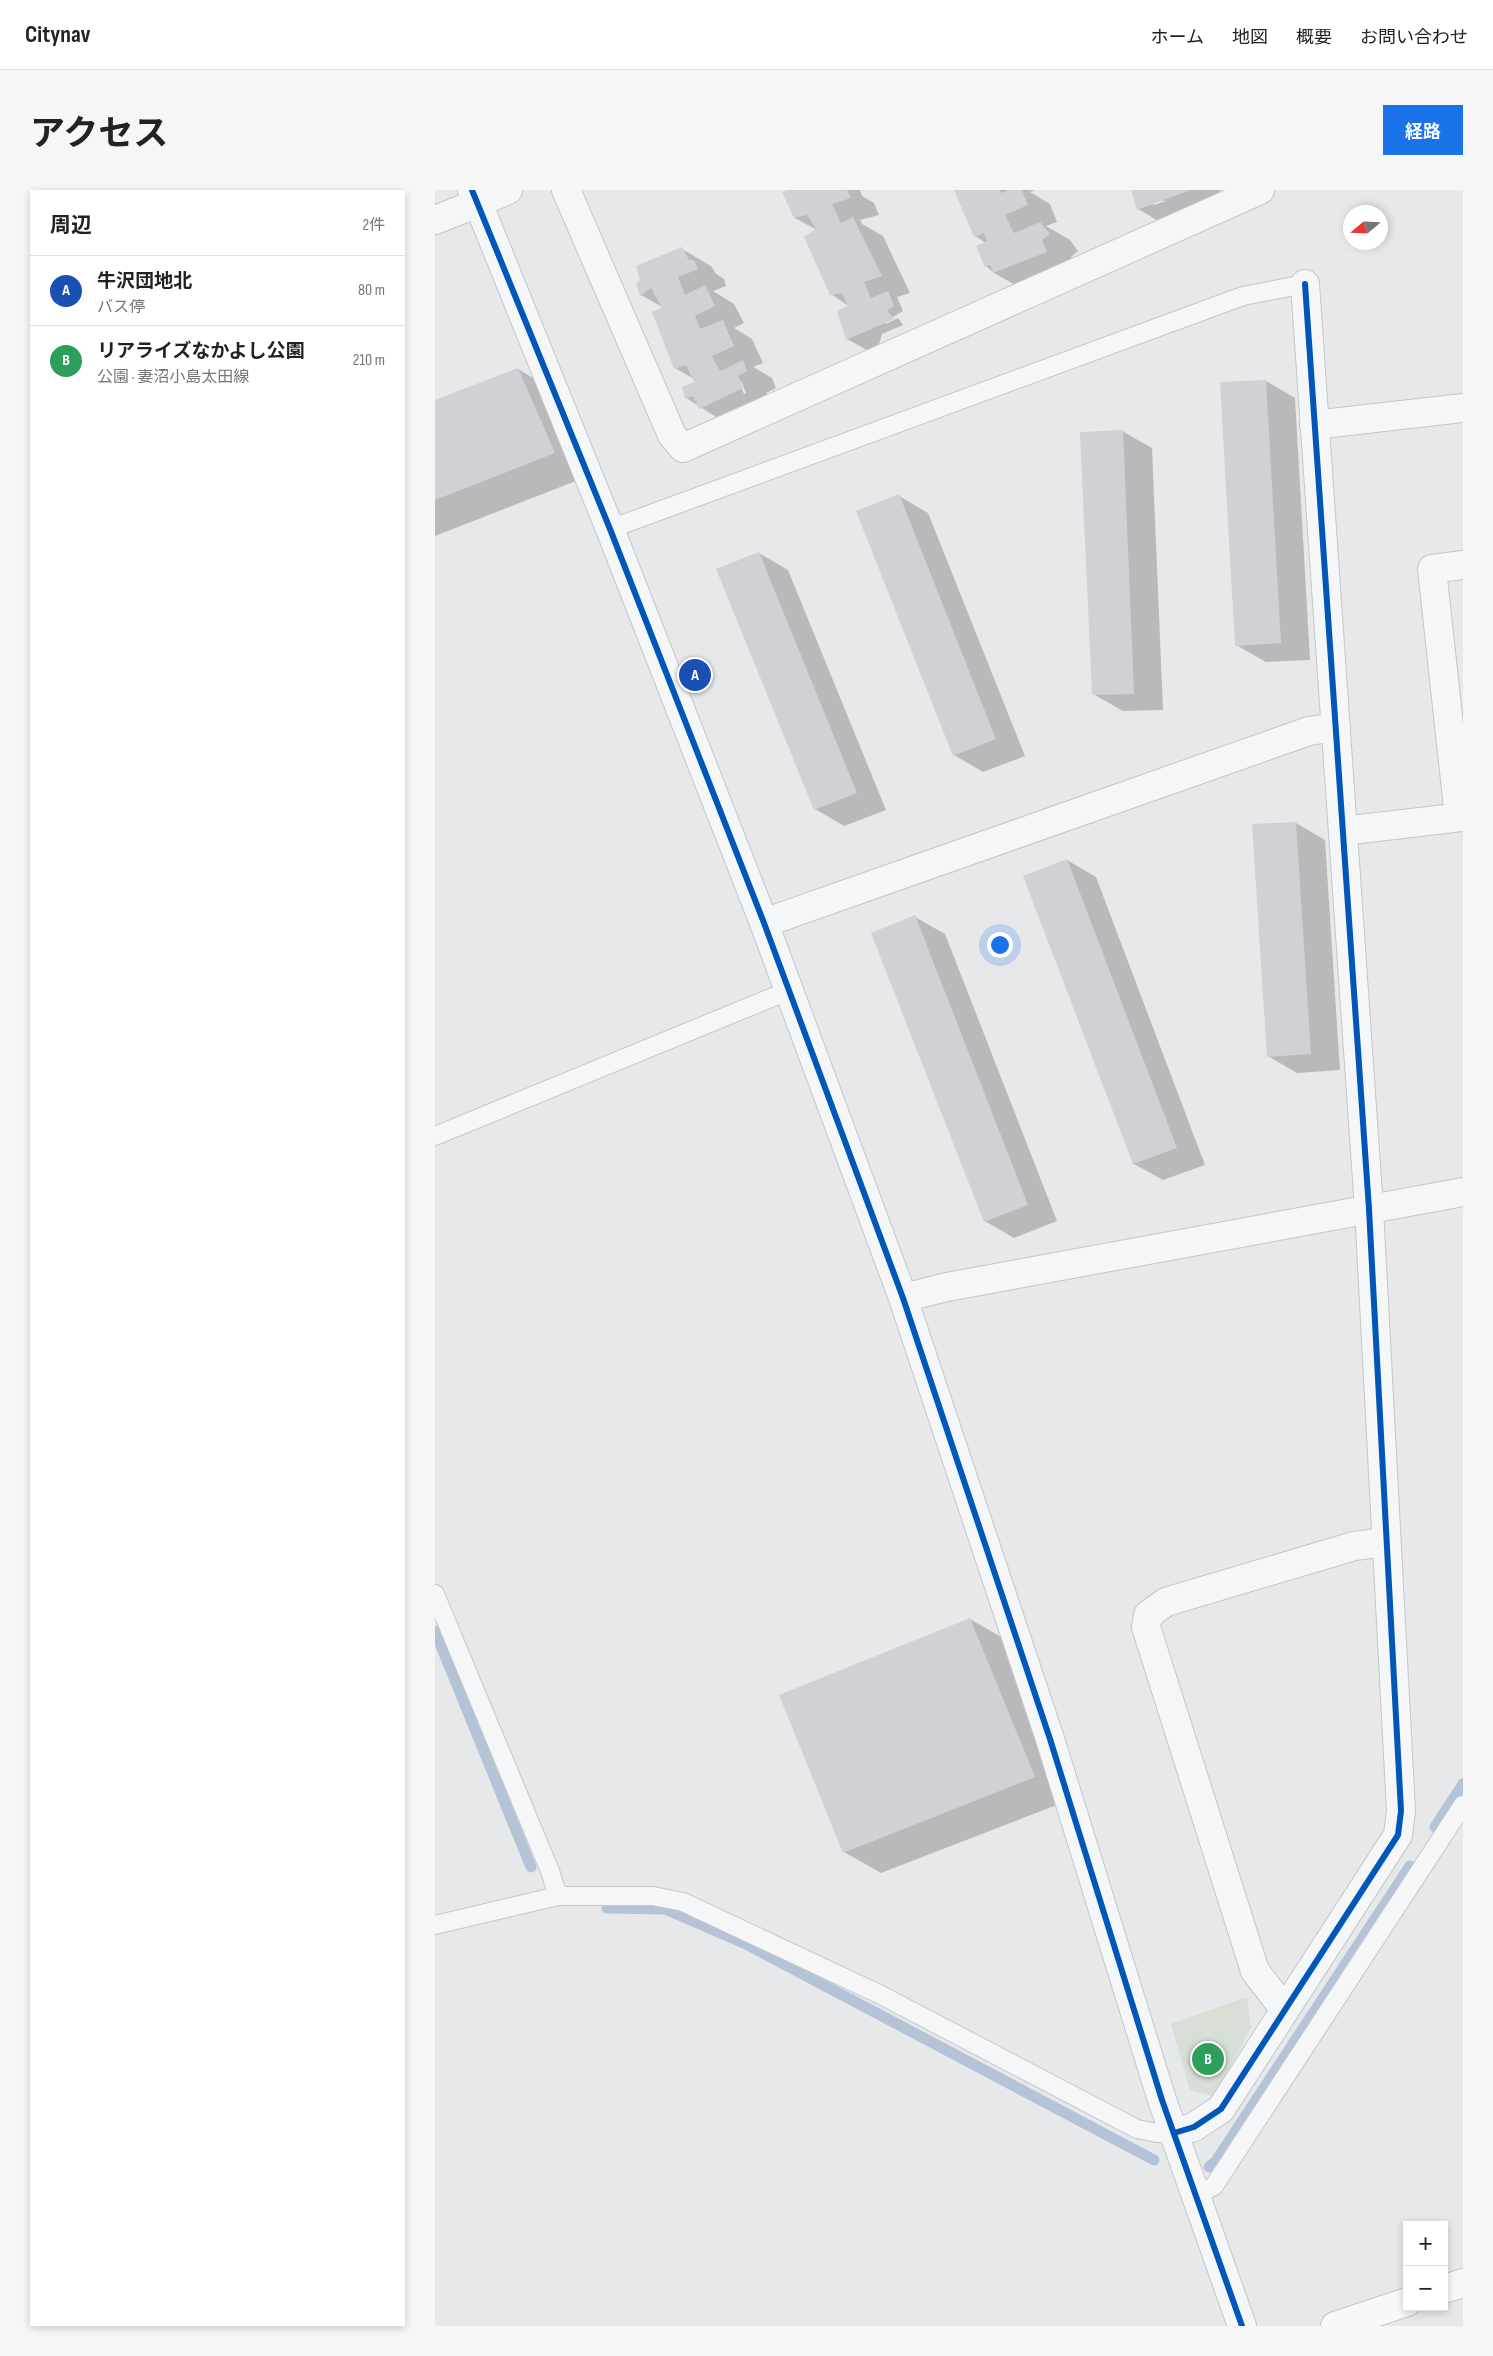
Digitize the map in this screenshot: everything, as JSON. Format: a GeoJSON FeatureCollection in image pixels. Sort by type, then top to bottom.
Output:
{"type":"FeatureCollection","features":[{"type":"Feature","properties":{"kind":"main road"},"geometry":{"type":"LineString","coordinates":[[1448,2288],[1463,2283]]}},
{"type":"Feature","properties":{"kind":"main road"},"geometry":{"type":"LineString","coordinates":[[1335,2326],[1403,2303]]}},
{"type":"Feature","properties":{"kind":"street"},"geometry":{"type":"LineString","coordinates":[[435,220],[475,196],[508,190]]}},
{"type":"Feature","properties":{"kind":"street"},"geometry":{"type":"LineString","coordinates":[[566,190],[672,435],[683,448],[1260,190]]}},
{"type":"Feature","properties":{"kind":"street"},"geometry":{"type":"LineString","coordinates":[[475,196],[610,530],[764,923],[903,1298],[1050,1739],[1173,2133],[1242,2326]]}},
{"type":"Feature","properties":{"kind":"street"},"geometry":{"type":"LineString","coordinates":[[1173,2133],[1194,2127],[1221,2109],[1398,1835],[1401,1811],[1385,1542],[1369,1209],[1305,284]]}},
{"type":"Feature","properties":{"kind":"street"},"geometry":{"type":"LineString","coordinates":[[1314,425],[1463,408]]}},
{"type":"Feature","properties":{"kind":"street"},"geometry":{"type":"LineString","coordinates":[[1343,831],[1461,817],[1432,569],[1463,564]]}},
{"type":"Feature","properties":{"kind":"street"},"geometry":{"type":"LineString","coordinates":[[764,923],[1309,731],[1336,727]]}},
{"type":"Feature","properties":{"kind":"street"},"geometry":{"type":"LineString","coordinates":[[903,1298],[957,1285],[1463,1192]]}},
{"type":"Feature","properties":{"kind":"street"},"geometry":{"type":"LineString","coordinates":[[1285,2010],[1255,1971],[1146,1627],[1148,1615],[1166,1602],[1355,1546],[1385,1542]]}},
{"type":"Feature","properties":{"kind":"lane"},"geometry":{"type":"LineString","coordinates":[[610,530],[1243,296],[1305,284]]}},
{"type":"Feature","properties":{"kind":"lane"},"geometry":{"type":"LineString","coordinates":[[435,1136],[790,990]]}},
{"type":"Feature","properties":{"kind":"lane"},"geometry":{"type":"LineString","coordinates":[[435,1594],[550,1871],[558,1896]]}},
{"type":"Feature","properties":{"kind":"lane"},"geometry":{"type":"LineString","coordinates":[[1195,2196],[1214,2186],[1463,1805]]}},
{"type":"Feature","properties":{"kind":"lane"},"geometry":{"type":"LineString","coordinates":[[435,1925],[558,1896],[653,1896],[683,1902],[879,1994],[1137,2128],[1157,2133],[1173,2133]]}},
{"type":"Feature","properties":{"kind":"shaded area"},"geometry":{"type":"Polygon","coordinates":[[[1247,1997],[1251,2028],[1214,2096],[1190,2090],[1171,2024],[1247,1997]]]}},
{"type":"Feature","properties":{"kind":"building"},"geometry":{"type":"Polygon","coordinates":[[[787,190],[847,190],[851,198],[832,204],[841,223],[853,217],[882,276],[864,282],[871,298],[888,291],[894,306],[887,310],[894,319],[846,340],[837,311],[848,306],[842,293],[830,295],[804,237],[816,229],[807,215],[794,218],[782,192],[787,190]]]}},
{"type":"Feature","properties":{"kind":"building"},"geometry":{"type":"Polygon","coordinates":[[[954,190],[1000,190],[1001,193],[1009,190],[1022,190],[1028,205],[1005,215],[1014,233],[1040,222],[1050,234],[1042,240],[1047,252],[993,273],[990,265],[985,267],[976,246],[987,241],[984,233],[974,237],[954,190]]]}},
{"type":"Feature","properties":{"kind":"building"},"geometry":{"type":"Polygon","coordinates":[[[1131,190],[1190,190],[1137,210],[1131,190]]]}},
{"type":"Feature","properties":{"kind":"building"},"geometry":{"type":"Polygon","coordinates":[[[682,247],[689,260],[694,260],[698,269],[678,277],[685,295],[705,285],[715,306],[695,316],[700,329],[723,320],[734,346],[712,356],[720,371],[743,360],[747,371],[738,376],[743,388],[699,409],[693,396],[685,399],[682,387],[694,382],[686,365],[674,369],[652,312],[662,308],[651,288],[640,296],[636,283],[640,280],[636,266],[682,247]]]}},
{"type":"Feature","properties":{"kind":"building"},"geometry":{"type":"Polygon","coordinates":[[[518,368],[555,453],[435,500],[435,400],[518,368]]]}},
{"type":"Feature","properties":{"kind":"building"},"geometry":{"type":"Polygon","coordinates":[[[1266,380],[1281,643],[1235,646],[1220,382],[1266,380]]]}},
{"type":"Feature","properties":{"kind":"building"},"geometry":{"type":"Polygon","coordinates":[[[1123,430],[1134,694],[1092,695],[1080,432],[1123,430]]]}},
{"type":"Feature","properties":{"kind":"building"},"geometry":{"type":"Polygon","coordinates":[[[899,494],[996,739],[953,756],[856,511],[899,494]]]}},
{"type":"Feature","properties":{"kind":"building"},"geometry":{"type":"Polygon","coordinates":[[[759,552],[857,793],[814,810],[716,569],[759,552]]]}},
{"type":"Feature","properties":{"kind":"building"},"geometry":{"type":"Polygon","coordinates":[[[1296,822],[1311,1054],[1267,1057],[1252,824],[1296,822]]]}},
{"type":"Feature","properties":{"kind":"building"},"geometry":{"type":"Polygon","coordinates":[[[1067,859],[1177,1148],[1133,1164],[1023,876],[1067,859]]]}},
{"type":"Feature","properties":{"kind":"building"},"geometry":{"type":"Polygon","coordinates":[[[915,915],[1028,1205],[984,1222],[871,933],[915,915]]]}},
{"type":"Feature","properties":{"kind":"building"},"geometry":{"type":"Polygon","coordinates":[[[970,1618],[1035,1777],[843,1853],[779,1695],[970,1618]]]}},
{"type":"Feature","properties":{"kind":"waterway"},"geometry":{"type":"LineString","coordinates":[[435,1631],[531,1867]]}},
{"type":"Feature","properties":{"kind":"waterway"},"geometry":{"type":"LineString","coordinates":[[1435,1827],[1463,1784]]}},
{"type":"Feature","properties":{"kind":"waterway"},"geometry":{"type":"LineString","coordinates":[[1209,2167],[1216,2161],[1410,1866]]}},
{"type":"Feature","properties":{"kind":"waterway"},"geometry":{"type":"LineString","coordinates":[[607,1908],[665,1909],[746,1944],[1154,2160]]}},
{"type":"Feature","properties":{"kind":"cycle path"},"geometry":{"type":"LineString","coordinates":[[472,190],[610,529],[764,923],[903,1298],[1050,1739],[1162,2100],[1242,2326]]}},
{"type":"Feature","properties":{"kind":"cycle path"},"geometry":{"type":"LineString","coordinates":[[1174,2133],[1194,2127],[1221,2109],[1398,1835],[1401,1811],[1369,1209],[1305,284]]}},
{"type":"Feature","properties":{"kind":"place","name":"牛沢団地北"},"geometry":{"type":"Point","coordinates":[695,675]}},
{"type":"Feature","properties":{"kind":"place","name":"リアライズなかよし公園"},"geometry":{"type":"Point","coordinates":[1208,2059]}}]}
